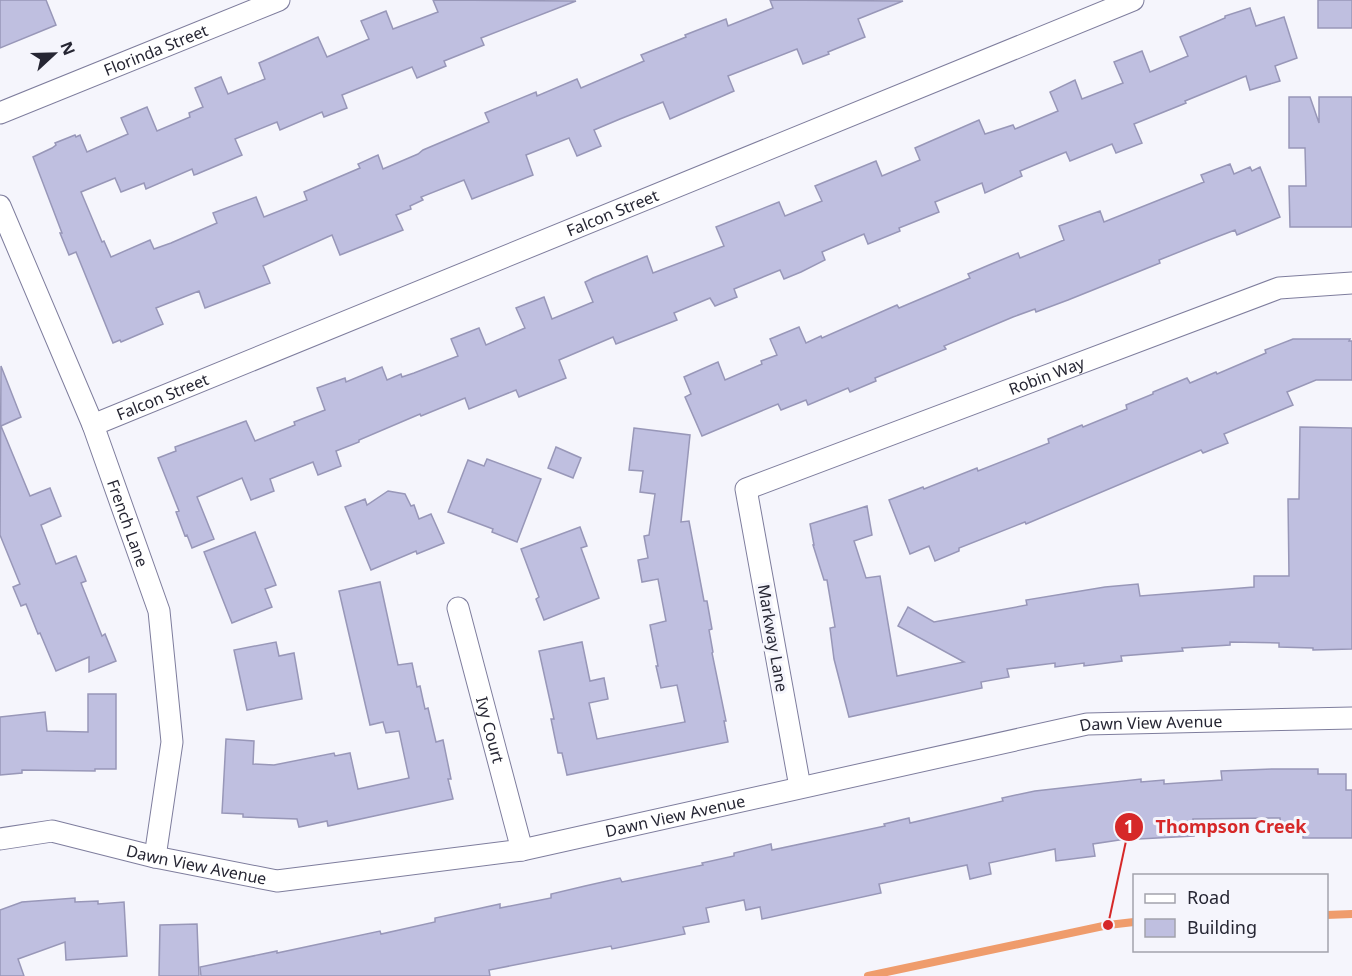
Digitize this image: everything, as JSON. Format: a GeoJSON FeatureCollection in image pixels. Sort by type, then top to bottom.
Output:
{"type":"FeatureCollection","features":[{"type":"Feature","properties":{"kind":"street","name":"Florinda Street"},"geometry":{"type":"LineString","coordinates":[[0,113],[279,0]]}},
{"type":"Feature","properties":{"kind":"street","name":"Falcon Street"},"geometry":{"type":"LineString","coordinates":[[93,425],[1133,0]]}},
{"type":"Feature","properties":{"kind":"street","name":"French Lane"},"geometry":{"type":"LineString","coordinates":[[0,206],[93,425],[159,611],[172,742],[155,857]]}},
{"type":"Feature","properties":{"kind":"street","name":"Robin Way"},"geometry":{"type":"LineString","coordinates":[[746,489],[1280,288],[1352,283]]}},
{"type":"Feature","properties":{"kind":"street","name":"Markway Lane"},"geometry":{"type":"LineString","coordinates":[[746,489],[800,787]]}},
{"type":"Feature","properties":{"kind":"street","name":"Ivy Court"},"geometry":{"type":"LineString","coordinates":[[458,608],[522,850]]}},
{"type":"Feature","properties":{"kind":"street","name":"Dawn View Avenue"},"geometry":{"type":"LineString","coordinates":[[0,838],[52,831],[155,857],[277,881],[522,850],[1087,724],[1352,718]]}},
{"type":"Feature","properties":{"kind":"building"},"geometry":{"type":"Polygon","coordinates":[[[0,0],[46,0],[56,25],[0,48],[0,0]]]}},
{"type":"Feature","properties":{"kind":"building"},"geometry":{"type":"Polygon","coordinates":[[[433,0],[576,1],[481,38],[484,45],[444,61],[446,66],[417,78],[412,67],[342,95],[347,108],[324,117],[322,112],[280,130],[277,122],[235,139],[242,155],[197,174],[194,175],[192,169],[146,189],[144,183],[121,192],[115,178],[81,192],[102,242],[104,241],[111,257],[150,240],[154,249],[171,243],[217,223],[213,213],[256,197],[264,217],[307,200],[304,192],[360,168],[358,164],[378,155],[383,169],[489,122],[485,113],[536,92],[537,96],[577,79],[581,88],[644,61],[641,55],[686,37],[685,35],[726,19],[728,26],[773,8],[770,0],[903,1],[858,19],[865,37],[828,52],[829,54],[803,64],[797,49],[728,76],[734,91],[670,119],[663,102],[620,119],[594,130],[601,146],[577,156],[569,138],[526,155],[533,175],[472,199],[464,180],[421,197],[423,200],[410,206],[411,209],[396,215],[403,230],[340,255],[332,235],[263,266],[270,283],[205,308],[199,291],[156,308],[163,324],[121,342],[120,340],[113,343],[76,252],[69,255],[33,157],[52,148],[56,145],[55,143],[75,135],[76,137],[80,135],[87,152],[128,134],[121,118],[147,107],[157,131],[190,117],[189,113],[203,107],[195,88],[221,77],[228,94],[265,79],[259,63],[318,37],[327,57],[369,39],[361,21],[386,11],[393,29],[438,12],[433,0]]]}},
{"type":"Feature","properties":{"kind":"building"},"geometry":{"type":"Polygon","coordinates":[[[1318,0],[1352,0],[1352,28],[1318,28],[1318,0]]]}},
{"type":"Feature","properties":{"kind":"building"},"geometry":{"type":"Polygon","coordinates":[[[1250,8],[1256,26],[1284,17],[1297,58],[1275,66],[1280,81],[1250,90],[1246,76],[1134,124],[1142,143],[1116,153],[1112,144],[1070,161],[1066,152],[1020,171],[1022,176],[985,193],[982,183],[935,202],[939,212],[899,228],[900,231],[868,244],[864,234],[822,252],[825,260],[801,272],[784,279],[780,270],[734,289],[737,297],[715,306],[710,298],[674,313],[677,320],[616,344],[613,337],[559,360],[566,378],[519,397],[516,390],[469,409],[465,398],[359,440],[359,442],[336,451],[341,466],[318,475],[313,462],[270,479],[274,491],[251,500],[242,478],[197,497],[214,539],[192,548],[187,535],[185,536],[176,512],[179,511],[158,458],[176,451],[175,447],[246,421],[255,441],[295,425],[294,422],[325,410],[317,388],[345,378],[346,382],[382,367],[387,380],[401,374],[402,377],[414,373],[458,356],[451,339],[479,328],[486,345],[525,328],[516,308],[544,297],[552,319],[593,302],[585,282],[593,278],[647,256],[653,273],[724,246],[716,227],[779,202],[785,216],[822,201],[815,186],[876,161],[882,176],[920,160],[915,148],[979,120],[985,134],[1013,125],[1015,129],[1058,111],[1050,92],[1075,80],[1082,99],[1123,83],[1114,62],[1142,51],[1150,72],[1188,56],[1180,37],[1225,18],[1225,16],[1250,8]]]}},
{"type":"Feature","properties":{"kind":"building"},"geometry":{"type":"Polygon","coordinates":[[[1289,97],[1310,97],[1319,123],[1319,97],[1352,97],[1352,227],[1290,227],[1289,186],[1306,186],[1305,148],[1289,148],[1289,97]]]}},
{"type":"Feature","properties":{"kind":"building"},"geometry":{"type":"Polygon","coordinates":[[[1230,164],[1234,174],[1250,167],[1252,171],[1260,167],[1280,217],[1237,235],[1235,230],[1068,300],[1036,312],[1035,309],[1013,317],[944,346],[946,349],[875,378],[876,381],[850,392],[848,388],[808,405],[806,400],[781,410],[778,404],[702,436],[685,397],[691,394],[684,377],[718,362],[725,380],[777,355],[770,339],[799,327],[806,343],[821,336],[822,338],[897,305],[899,308],[970,278],[968,274],[1018,253],[1020,258],[1064,240],[1059,226],[1100,211],[1104,222],[1204,182],[1201,175],[1230,164]]]}},
{"type":"Feature","properties":{"kind":"building"},"geometry":{"type":"Polygon","coordinates":[[[1293,339],[1350,339],[1349,341],[1352,341],[1352,380],[1316,380],[1287,392],[1293,405],[1224,434],[1228,443],[1203,453],[1201,450],[1026,524],[1025,522],[959,548],[959,551],[935,561],[929,546],[910,554],[889,500],[977,468],[978,471],[1049,443],[1048,439],[1127,409],[1126,405],[1153,394],[1153,392],[1187,378],[1190,383],[1216,372],[1217,374],[1293,339]]]}},
{"type":"Feature","properties":{"kind":"building"},"geometry":{"type":"Polygon","coordinates":[[[1,366],[21,417],[1,426],[30,496],[50,488],[61,516],[41,525],[56,564],[76,556],[86,581],[81,583],[102,636],[105,634],[116,661],[89,672],[89,657],[56,671],[26,604],[21,606],[13,587],[20,584],[0,535],[1,366]]]}},
{"type":"Feature","properties":{"kind":"building"},"geometry":{"type":"Polygon","coordinates":[[[1300,427],[1352,428],[1352,649],[1313,650],[1313,648],[1279,647],[1279,643],[1230,642],[1230,645],[1182,648],[1183,651],[1121,656],[1122,661],[1084,666],[1084,663],[1055,667],[1055,663],[1007,669],[1009,677],[981,682],[982,688],[849,717],[834,659],[830,628],[835,627],[827,580],[824,580],[813,545],[810,524],[867,506],[872,535],[854,541],[866,578],[880,576],[897,676],[964,662],[898,626],[908,607],[934,622],[1027,605],[1026,600],[1105,587],[1138,584],[1140,596],[1254,587],[1254,576],[1289,576],[1288,499],[1299,499],[1300,427]]]}},
{"type":"Feature","properties":{"kind":"building"},"geometry":{"type":"Polygon","coordinates":[[[634,428],[690,435],[681,522],[689,521],[704,601],[707,601],[712,629],[709,630],[712,653],[728,742],[567,775],[562,753],[558,753],[551,719],[554,719],[539,651],[582,642],[590,681],[604,678],[608,699],[589,703],[597,739],[685,722],[677,685],[661,688],[656,666],[658,666],[650,625],[666,621],[658,579],[642,582],[638,560],[648,558],[644,536],[649,535],[655,494],[640,492],[643,471],[629,470],[634,428]]]}},
{"type":"Feature","properties":{"kind":"building"},"geometry":{"type":"Polygon","coordinates":[[[556,447],[581,458],[573,478],[548,468],[556,447]]]}},
{"type":"Feature","properties":{"kind":"building"},"geometry":{"type":"Polygon","coordinates":[[[487,459],[541,479],[517,542],[492,532],[493,529],[448,512],[468,460],[484,466],[487,459]]]}},
{"type":"Feature","properties":{"kind":"building"},"geometry":{"type":"Polygon","coordinates":[[[388,491],[405,494],[411,506],[414,505],[419,519],[431,514],[444,543],[417,554],[416,551],[371,570],[345,507],[365,499],[367,505],[388,491]]]}},
{"type":"Feature","properties":{"kind":"building"},"geometry":{"type":"Polygon","coordinates":[[[580,527],[587,546],[581,548],[599,598],[544,620],[536,599],[539,597],[521,549],[580,527]]]}},
{"type":"Feature","properties":{"kind":"building"},"geometry":{"type":"Polygon","coordinates":[[[255,532],[276,585],[265,589],[272,607],[232,623],[204,552],[255,532]]]}},
{"type":"Feature","properties":{"kind":"building"},"geometry":{"type":"Polygon","coordinates":[[[380,582],[398,665],[412,663],[417,687],[420,686],[425,709],[428,708],[436,742],[443,740],[453,799],[328,826],[327,821],[299,827],[297,819],[243,817],[243,814],[222,813],[226,739],[254,741],[253,764],[274,765],[334,753],[335,756],[350,753],[358,789],[409,778],[399,731],[386,733],[383,722],[370,725],[339,591],[380,582]]]}},
{"type":"Feature","properties":{"kind":"building"},"geometry":{"type":"Polygon","coordinates":[[[276,642],[279,656],[294,653],[302,699],[247,710],[234,650],[276,642]]]}},
{"type":"Feature","properties":{"kind":"building"},"geometry":{"type":"Polygon","coordinates":[[[88,694],[116,694],[116,769],[22,770],[22,773],[0,775],[0,717],[45,712],[47,731],[88,732],[88,694]]]}},
{"type":"Feature","properties":{"kind":"building"},"geometry":{"type":"Polygon","coordinates":[[[1318,769],[1318,774],[1346,774],[1346,790],[1352,790],[1352,838],[1303,838],[1303,828],[1281,828],[1280,818],[1193,819],[1194,836],[1139,839],[1139,837],[1093,844],[1095,856],[1056,861],[1055,849],[989,863],[991,874],[970,879],[967,865],[879,884],[881,893],[762,919],[760,907],[746,910],[744,900],[706,908],[709,922],[683,927],[685,934],[489,970],[490,976],[201,976],[200,967],[380,931],[381,934],[435,922],[435,918],[500,904],[500,908],[551,898],[551,894],[620,878],[622,882],[703,865],[702,863],[734,856],[734,853],[771,844],[772,850],[885,826],[884,824],[909,818],[910,823],[1035,791],[1141,779],[1141,782],[1164,780],[1164,784],[1222,780],[1221,771],[1318,769]]]}},
{"type":"Feature","properties":{"kind":"building"},"geometry":{"type":"Polygon","coordinates":[[[75,898],[75,902],[98,901],[98,904],[124,902],[127,956],[66,960],[65,942],[18,959],[24,976],[0,976],[0,910],[22,902],[75,898]]]}},
{"type":"Feature","properties":{"kind":"building"},"geometry":{"type":"Polygon","coordinates":[[[197,924],[199,976],[159,976],[160,925],[197,924]]]}},
{"type":"Feature","properties":{"kind":"waterway"},"geometry":{"type":"LineString","coordinates":[[1328,915],[1352,914]]}},
{"type":"Feature","properties":{"kind":"waterway"},"geometry":{"type":"LineString","coordinates":[[868,976],[1108,925],[1133,922]]}},
{"type":"Feature","properties":{"kind":"place","name":"Thompson Creek"},"geometry":{"type":"Point","coordinates":[1108,925]}}]}
